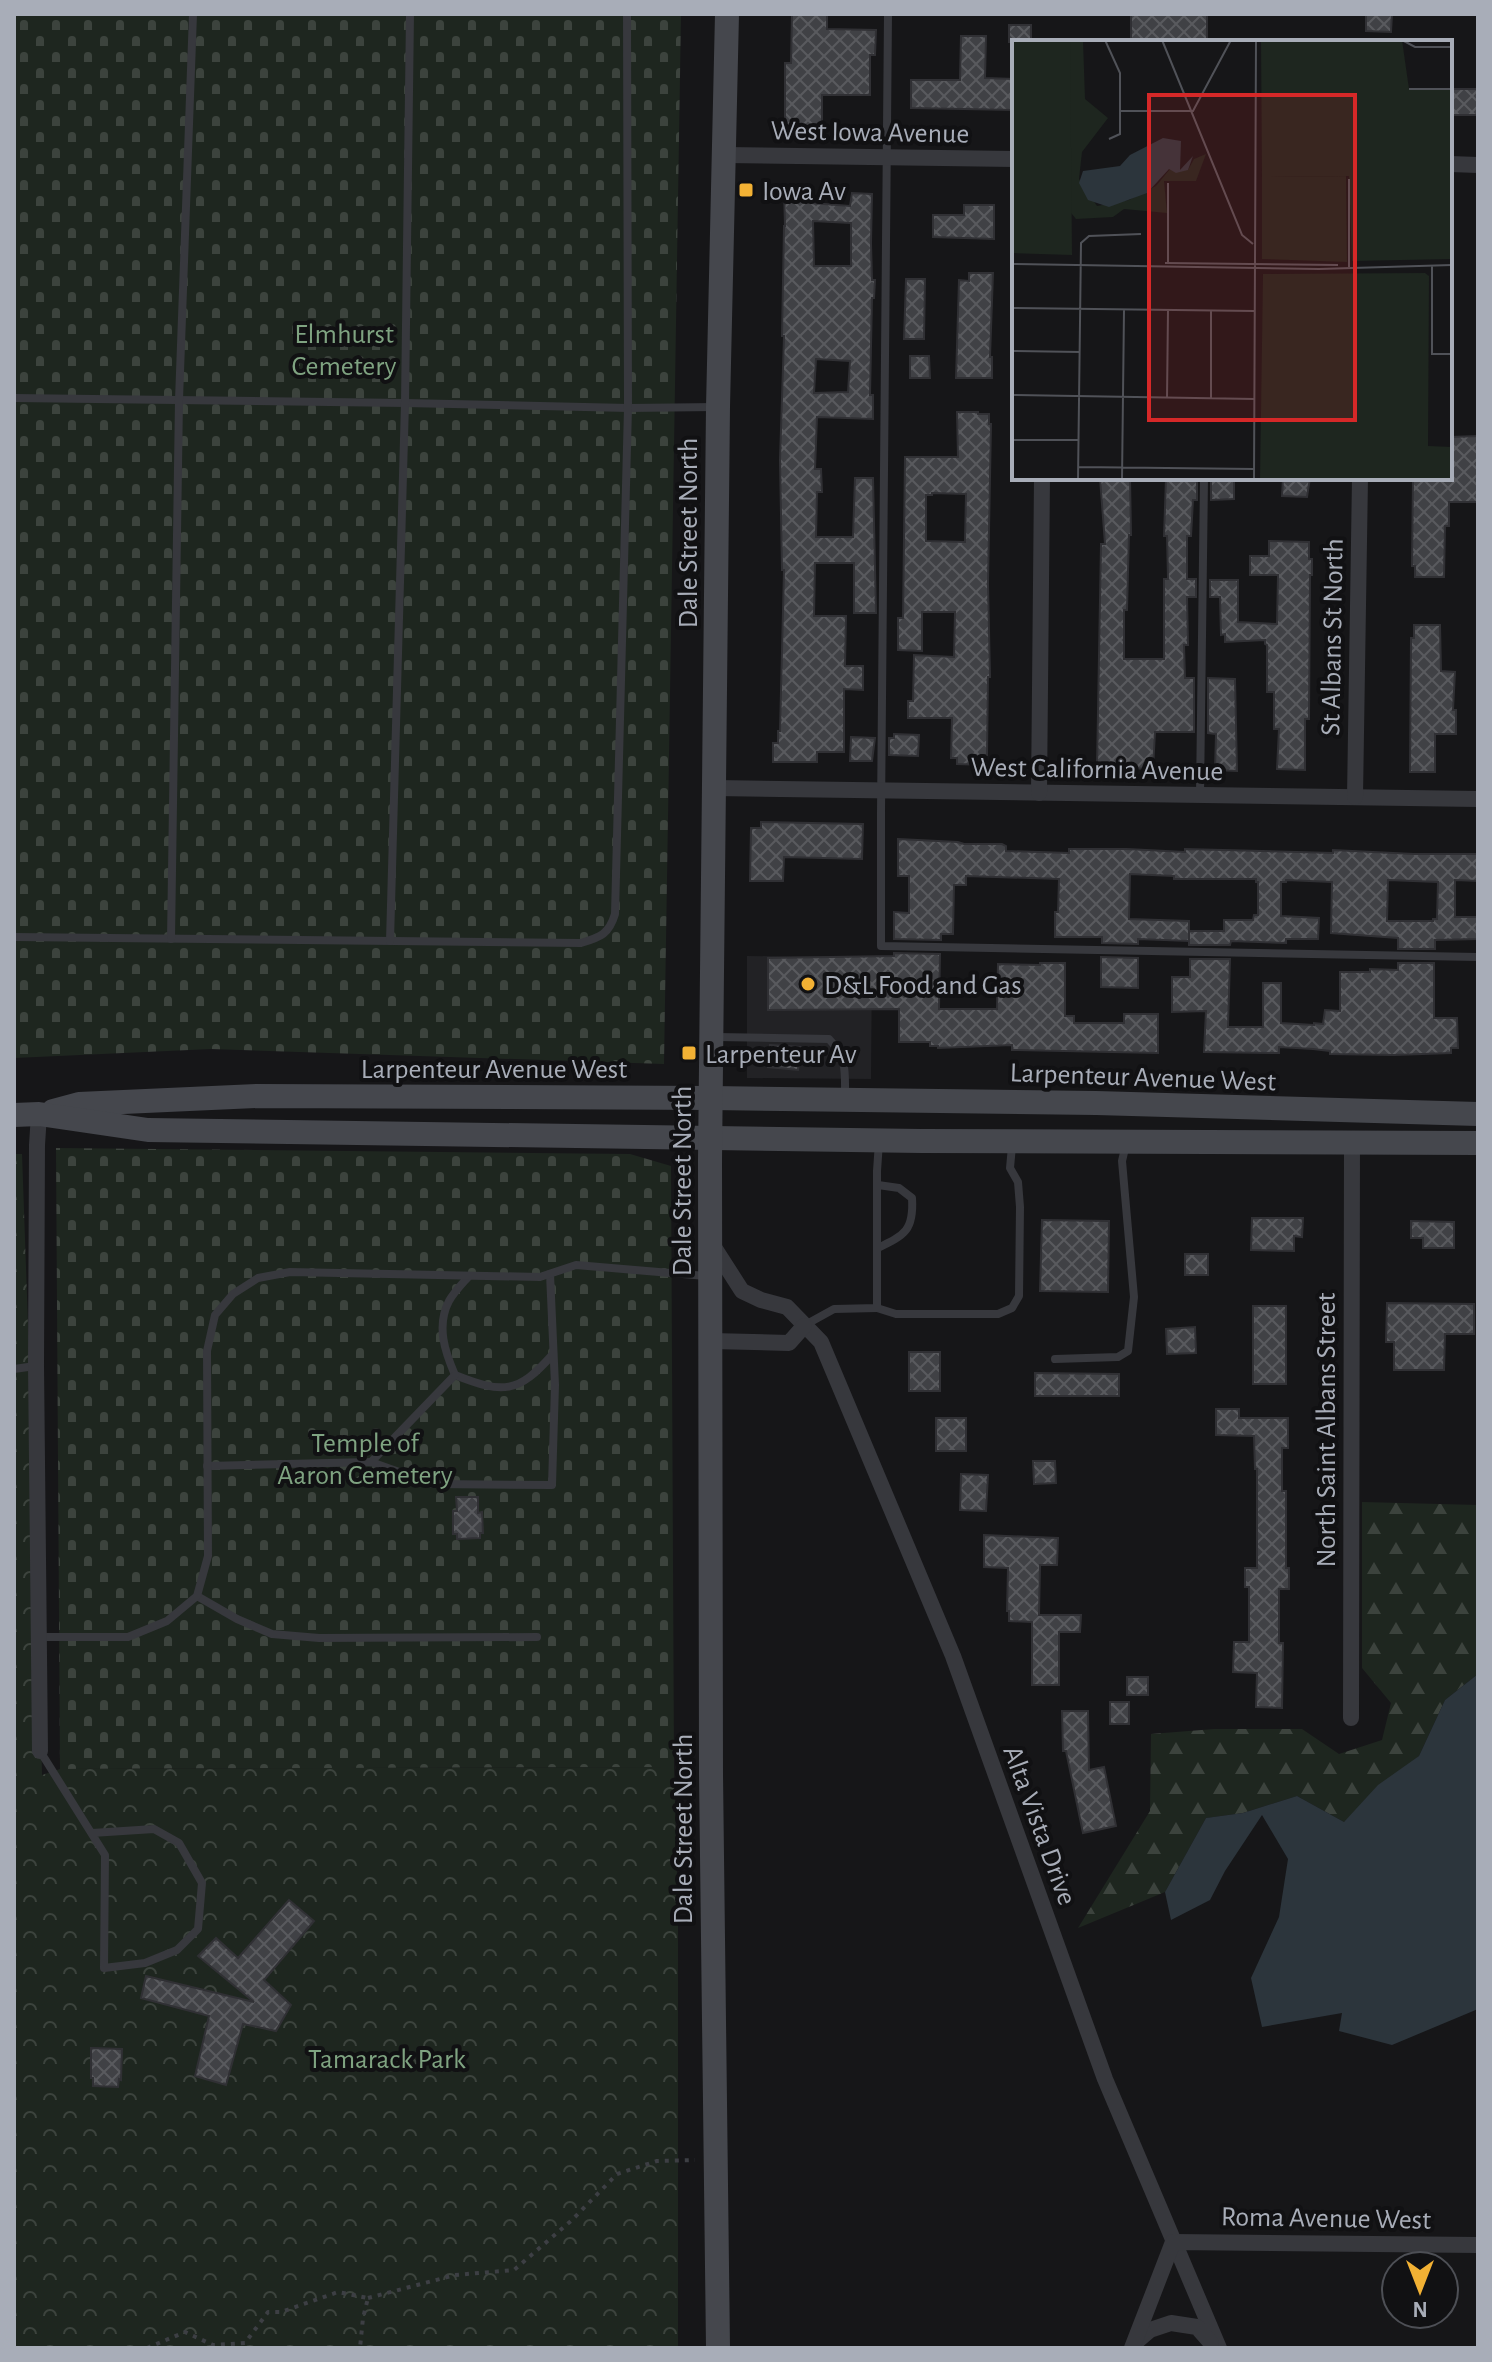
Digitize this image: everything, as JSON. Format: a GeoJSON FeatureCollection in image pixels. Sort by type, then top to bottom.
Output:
{"type":"FeatureCollection","features":[{"type":"Feature","properties":{"kind":"main road","name":"Dale Street North"},"geometry":{"type":"LineString","coordinates":[[718,2348],[711,1774],[710,1240],[718,407],[727,14]]}},
{"type":"Feature","properties":{"kind":"main road","name":"Larpenteur Avenue West"},"geometry":{"type":"LineString","coordinates":[[39,1114],[79,1104],[257,1096],[1096,1103],[1478,1114]]}},
{"type":"Feature","properties":{"kind":"main road","name":"Larpenteur Avenue West"},"geometry":{"type":"LineString","coordinates":[[14,1115],[39,1114],[148,1130],[879,1141],[1478,1143]]}},
{"type":"Feature","properties":{"kind":"street","name":"West Iowa Avenue"},"geometry":{"type":"LineString","coordinates":[[725,155],[1012,159]]}},
{"type":"Feature","properties":{"kind":"street"},"geometry":{"type":"LineString","coordinates":[[1452,164],[1478,165]]}},
{"type":"Feature","properties":{"kind":"street"},"geometry":{"type":"LineString","coordinates":[[1039,793],[1042,480]]}},
{"type":"Feature","properties":{"kind":"street","name":"St Albans St North"},"geometry":{"type":"LineString","coordinates":[[1355,797],[1360,480]]}},
{"type":"Feature","properties":{"kind":"street","name":"West California Avenue"},"geometry":{"type":"LineString","coordinates":[[715,788],[1478,799]]}},
{"type":"Feature","properties":{"kind":"street"},"geometry":{"type":"LineString","coordinates":[[39,1114],[36,1365],[40,1751]]}},
{"type":"Feature","properties":{"kind":"street","name":"North Saint Albans Street"},"geometry":{"type":"LineString","coordinates":[[1351,1718],[1352,1141]]}},
{"type":"Feature","properties":{"kind":"street","name":"Alta Vista Drive"},"geometry":{"type":"LineString","coordinates":[[710,1240],[742,1291],[787,1307],[821,1342],[953,1656],[1105,2079],[1217,2348]]}},
{"type":"Feature","properties":{"kind":"street"},"geometry":{"type":"LineString","coordinates":[[711,1341],[789,1343],[804,1326]]}},
{"type":"Feature","properties":{"kind":"street"},"geometry":{"type":"LineString","coordinates":[[1133,2345],[1173,2242]]}},
{"type":"Feature","properties":{"kind":"street","name":"Roma Avenue West"},"geometry":{"type":"LineString","coordinates":[[1173,2242],[1478,2245]]}},
{"type":"Feature","properties":{"kind":"street"},"geometry":{"type":"LineString","coordinates":[[1133,2345],[1150,2330],[1171,2323],[1197,2327],[1217,2348]]}},
{"type":"Feature","properties":{"kind":"lane"},"geometry":{"type":"LineString","coordinates":[[171,939],[179,400],[193,14]]}},
{"type":"Feature","properties":{"kind":"lane"},"geometry":{"type":"LineString","coordinates":[[390,941],[405,403],[410,14]]}},
{"type":"Feature","properties":{"kind":"lane"},"geometry":{"type":"LineString","coordinates":[[14,937],[581,943],[597,938],[611,928],[615,914],[628,408],[627,14]]}},
{"type":"Feature","properties":{"kind":"lane"},"geometry":{"type":"LineString","coordinates":[[888,14],[881,946],[1478,957]]}},
{"type":"Feature","properties":{"kind":"lane"},"geometry":{"type":"LineString","coordinates":[[14,398],[718,407]]}},
{"type":"Feature","properties":{"kind":"lane"},"geometry":{"type":"LineString","coordinates":[[1200,795],[1204,480]]}},
{"type":"Feature","properties":{"kind":"lane"},"geometry":{"type":"LineString","coordinates":[[713,1037],[829,1039],[840,1051],[844,1065],[845,1100]]}},
{"type":"Feature","properties":{"kind":"lane"},"geometry":{"type":"LineString","coordinates":[[877,1308],[879,1141]]}},
{"type":"Feature","properties":{"kind":"lane"},"geometry":{"type":"LineString","coordinates":[[804,1326],[834,1309],[877,1308],[896,1314],[998,1314],[1012,1308],[1019,1296],[1020,1207],[1018,1182],[1010,1168],[1012,1141]]}},
{"type":"Feature","properties":{"kind":"lane"},"geometry":{"type":"LineString","coordinates":[[1055,1359],[1118,1357],[1128,1351],[1134,1297],[1122,1161],[1127,1141]]}},
{"type":"Feature","properties":{"kind":"lane"},"geometry":{"type":"LineString","coordinates":[[878,1185],[899,1188],[912,1198],[913,1214],[910,1225],[901,1237],[878,1248]]}},
{"type":"Feature","properties":{"kind":"lane"},"geometry":{"type":"LineString","coordinates":[[39,1637],[128,1637],[167,1621],[197,1596],[208,1556],[207,1351],[215,1315],[233,1294],[258,1278],[290,1272],[540,1277],[576,1265],[710,1276]]}},
{"type":"Feature","properties":{"kind":"lane"},"geometry":{"type":"LineString","coordinates":[[207,1466],[371,1462],[433,1484],[552,1485],[555,1385],[550,1274]]}},
{"type":"Feature","properties":{"kind":"lane"},"geometry":{"type":"LineString","coordinates":[[469,1276],[448,1303],[441,1330],[455,1375],[483,1386],[506,1389],[535,1374],[553,1353]]}},
{"type":"Feature","properties":{"kind":"lane"},"geometry":{"type":"LineString","coordinates":[[14,1369],[36,1365]]}},
{"type":"Feature","properties":{"kind":"lane"},"geometry":{"type":"LineString","coordinates":[[371,1462],[455,1375]]}},
{"type":"Feature","properties":{"kind":"lane"},"geometry":{"type":"LineString","coordinates":[[197,1596],[237,1619],[272,1634],[319,1638],[537,1637]]}},
{"type":"Feature","properties":{"kind":"lane"},"geometry":{"type":"LineString","coordinates":[[40,1751],[105,1855],[104,1968],[145,1963],[177,1950],[198,1929],[202,1883],[179,1843],[154,1829],[92,1833]]}},
{"type":"Feature","properties":{"kind":"path"},"geometry":{"type":"LineString","coordinates":[[147,2348],[185,2332],[213,2345],[245,2343],[268,2312],[281,2312],[338,2292],[368,2298],[455,2275],[514,2270],[572,2220],[617,2174],[657,2161],[716,2159]]}},
{"type":"Feature","properties":{"kind":"path"},"geometry":{"type":"LineString","coordinates":[[360,2348],[368,2298]]}},
{"type":"Feature","properties":{"kind":"shaded area"},"geometry":{"type":"Polygon","coordinates":[[[747,956],[872,957],[871,1079],[747,1078],[747,956]]]}},
{"type":"Feature","properties":{"kind":"shaded area"},"geometry":{"type":"Polygon","coordinates":[[[1478,1674],[1478,2009],[1392,2045],[1339,2031],[1342,2013],[1262,2027],[1251,1978],[1279,1917],[1288,1859],[1262,1815],[1210,1900],[1171,1920],[1165,1892],[1206,1818],[1243,1813],[1297,1796],[1344,1822],[1378,1785],[1419,1756],[1445,1700],[1478,1674]]]}},
{"type":"Feature","properties":{"kind":"green space","name":"Elmhurst Cemetery"},"geometry":{"type":"Polygon","coordinates":[[[14,14],[681,14],[664,1064],[211,1049],[14,1058],[14,14]]]}},
{"type":"Feature","properties":{"kind":"green space","name":"Temple of Aaron Cemetery"},"geometry":{"type":"Polygon","coordinates":[[[56,1148],[630,1154],[671,1166],[674,1767],[60,1769],[56,1148]]]}},
{"type":"Feature","properties":{"kind":"green space","name":"Tamarack Park"},"geometry":{"type":"Polygon","coordinates":[[[14,1154],[22,1154],[42,1775],[60,1769],[674,1767],[678,1915],[678,2348],[14,2348],[14,1154]]]}},
{"type":"Feature","properties":{"kind":"green space"},"geometry":{"type":"Polygon","coordinates":[[[1362,1502],[1478,1505],[1478,1674],[1445,1700],[1419,1756],[1344,1822],[1297,1796],[1243,1813],[1206,1818],[1165,1892],[1078,1928],[1150,1811],[1151,1734],[1214,1729],[1302,1729],[1339,1754],[1382,1740],[1391,1703],[1362,1668],[1362,1502]]]}},
{"type":"Feature","properties":{"kind":"building"},"geometry":{"type":"Polygon","coordinates":[[[792,14],[827,14],[827,29],[876,30],[875,55],[870,55],[870,95],[822,95],[822,126],[785,126],[785,63],[791,63],[792,14]]]}},
{"type":"Feature","properties":{"kind":"building"},"geometry":{"type":"Polygon","coordinates":[[[1131,14],[1207,14],[1207,40],[1131,39],[1131,14]]]}},
{"type":"Feature","properties":{"kind":"building"},"geometry":{"type":"Polygon","coordinates":[[[1366,14],[1392,14],[1391,32],[1366,31],[1366,14]]]}},
{"type":"Feature","properties":{"kind":"building"},"geometry":{"type":"Polygon","coordinates":[[[1009,25],[1031,25],[1031,40],[1009,42],[1009,25]]]}},
{"type":"Feature","properties":{"kind":"building"},"geometry":{"type":"Polygon","coordinates":[[[961,36],[986,36],[985,78],[1012,79],[1012,110],[911,108],[911,80],[960,80],[961,36]]]}},
{"type":"Feature","properties":{"kind":"building"},"geometry":{"type":"Polygon","coordinates":[[[1452,89],[1478,89],[1478,115],[1452,115],[1452,89]]]}},
{"type":"Feature","properties":{"kind":"building"},"geometry":{"type":"Polygon","coordinates":[[[810,188],[811,203],[850,206],[852,193],[872,194],[872,280],[875,280],[870,395],[873,395],[873,419],[817,417],[815,469],[821,469],[822,492],[817,492],[816,537],[853,537],[855,478],[873,478],[876,613],[854,613],[854,563],[815,563],[814,616],[846,616],[845,666],[863,666],[863,690],[844,689],[844,752],[817,752],[817,762],[773,762],[773,743],[778,743],[780,731],[784,570],[780,460],[784,189],[810,188]],[[813,221],[814,266],[851,266],[851,223],[813,221]],[[816,359],[814,393],[848,392],[850,361],[816,359]]]}},
{"type":"Feature","properties":{"kind":"building"},"geometry":{"type":"Polygon","coordinates":[[[964,205],[994,205],[994,239],[933,237],[933,215],[964,215],[964,205]]]}},
{"type":"Feature","properties":{"kind":"building"},"geometry":{"type":"Polygon","coordinates":[[[969,273],[993,273],[992,378],[956,378],[959,280],[969,281],[969,273]]]}},
{"type":"Feature","properties":{"kind":"building"},"geometry":{"type":"Polygon","coordinates":[[[906,279],[925,279],[924,339],[904,339],[906,279]]]}},
{"type":"Feature","properties":{"kind":"building"},"geometry":{"type":"Polygon","coordinates":[[[910,356],[929,356],[930,378],[910,378],[910,356]]]}},
{"type":"Feature","properties":{"kind":"building"},"geometry":{"type":"Polygon","coordinates":[[[957,412],[989,414],[990,677],[985,765],[957,764],[957,758],[951,758],[952,718],[908,718],[908,701],[913,701],[914,655],[954,657],[955,612],[922,612],[922,651],[898,650],[898,618],[903,618],[905,457],[958,457],[957,412]],[[966,494],[926,495],[926,541],[965,542],[966,494]]]}},
{"type":"Feature","properties":{"kind":"building"},"geometry":{"type":"Polygon","coordinates":[[[1478,436],[1478,502],[1449,502],[1444,577],[1415,577],[1415,566],[1412,566],[1413,480],[1452,480],[1452,437],[1478,436]]]}},
{"type":"Feature","properties":{"kind":"building"},"geometry":{"type":"Polygon","coordinates":[[[1100,480],[1130,480],[1131,535],[1127,610],[1124,610],[1124,659],[1164,659],[1164,579],[1168,579],[1167,536],[1164,536],[1166,480],[1197,480],[1191,536],[1187,536],[1187,579],[1196,579],[1196,597],[1187,597],[1188,645],[1184,645],[1185,678],[1194,678],[1194,732],[1155,732],[1153,769],[1097,767],[1101,544],[1105,544],[1100,480]]]}},
{"type":"Feature","properties":{"kind":"building"},"geometry":{"type":"Polygon","coordinates":[[[1211,480],[1234,480],[1234,499],[1211,500],[1211,480]]]}},
{"type":"Feature","properties":{"kind":"building"},"geometry":{"type":"Polygon","coordinates":[[[1283,480],[1310,480],[1307,497],[1282,496],[1283,480]]]}},
{"type":"Feature","properties":{"kind":"building"},"geometry":{"type":"Polygon","coordinates":[[[1269,541],[1309,542],[1309,559],[1312,559],[1305,770],[1277,769],[1279,729],[1274,729],[1274,692],[1267,692],[1265,640],[1225,642],[1225,634],[1221,635],[1220,597],[1210,597],[1210,580],[1238,580],[1238,622],[1277,624],[1278,575],[1250,575],[1250,556],[1269,556],[1269,541]]]}},
{"type":"Feature","properties":{"kind":"building"},"geometry":{"type":"Polygon","coordinates":[[[1414,625],[1440,625],[1441,671],[1455,672],[1453,710],[1456,710],[1456,734],[1435,734],[1435,772],[1410,772],[1411,638],[1414,638],[1414,625]]]}},
{"type":"Feature","properties":{"kind":"building"},"geometry":{"type":"Polygon","coordinates":[[[1208,678],[1235,679],[1237,771],[1215,770],[1216,734],[1208,733],[1208,678]]]}},
{"type":"Feature","properties":{"kind":"building"},"geometry":{"type":"Polygon","coordinates":[[[894,734],[919,735],[918,756],[889,755],[889,738],[894,738],[894,734]]]}},
{"type":"Feature","properties":{"kind":"building"},"geometry":{"type":"Polygon","coordinates":[[[851,737],[875,738],[872,761],[850,761],[851,737]]]}},
{"type":"Feature","properties":{"kind":"building"},"geometry":{"type":"Polygon","coordinates":[[[761,822],[863,824],[862,859],[784,857],[783,881],[750,881],[751,828],[761,828],[761,822]]]}},
{"type":"Feature","properties":{"kind":"building"},"geometry":{"type":"Polygon","coordinates":[[[898,839],[1002,844],[1006,846],[1006,851],[1069,853],[1069,849],[1185,852],[1185,849],[1478,854],[1478,881],[1455,880],[1455,917],[1478,917],[1478,939],[1435,940],[1435,949],[1398,949],[1398,938],[1331,933],[1332,882],[1286,880],[1281,882],[1281,916],[1319,918],[1318,939],[1286,939],[1286,943],[1231,941],[1230,945],[1189,945],[1189,941],[1138,939],[1138,944],[1102,943],[1102,937],[1055,937],[1059,879],[966,876],[966,885],[954,885],[953,934],[941,934],[941,940],[894,939],[894,912],[909,913],[909,876],[898,876],[898,839]],[[1130,874],[1129,919],[1189,921],[1189,931],[1224,931],[1224,920],[1253,920],[1254,915],[1258,915],[1258,882],[1256,879],[1174,879],[1174,876],[1130,874]],[[1388,880],[1387,921],[1437,919],[1438,882],[1388,880]]]}},
{"type":"Feature","properties":{"kind":"building"},"geometry":{"type":"Polygon","coordinates":[[[894,953],[940,954],[939,1009],[997,1009],[998,964],[1065,963],[1065,1016],[1074,1016],[1074,1023],[1124,1023],[1124,1014],[1158,1014],[1158,1053],[1012,1050],[1012,1045],[938,1048],[930,1046],[930,1042],[899,1042],[899,1009],[768,1010],[768,958],[894,956],[894,953]]]}},
{"type":"Feature","properties":{"kind":"building"},"geometry":{"type":"Polygon","coordinates":[[[1101,957],[1138,958],[1138,988],[1101,987],[1101,957]]]}},
{"type":"Feature","properties":{"kind":"building"},"geometry":{"type":"Polygon","coordinates":[[[1190,959],[1230,959],[1228,1027],[1263,1027],[1263,983],[1281,983],[1281,1023],[1323,1024],[1325,1010],[1340,1011],[1340,972],[1398,970],[1398,963],[1434,963],[1434,1018],[1457,1018],[1458,1048],[1451,1048],[1451,1053],[1394,1055],[1330,1054],[1330,1051],[1279,1047],[1279,1053],[1204,1052],[1206,1011],[1172,1012],[1172,977],[1190,977],[1190,959]]]}},
{"type":"Feature","properties":{"kind":"building"},"geometry":{"type":"Polygon","coordinates":[[[770,1045],[801,1047],[798,1070],[768,1067],[770,1045]]]}},
{"type":"Feature","properties":{"kind":"building"},"geometry":{"type":"Polygon","coordinates":[[[1252,1218],[1303,1218],[1302,1237],[1294,1236],[1294,1251],[1251,1250],[1252,1218]]]}},
{"type":"Feature","properties":{"kind":"building"},"geometry":{"type":"Polygon","coordinates":[[[1042,1220],[1109,1221],[1108,1292],[1040,1291],[1042,1220]]]}},
{"type":"Feature","properties":{"kind":"building"},"geometry":{"type":"Polygon","coordinates":[[[1411,1221],[1454,1222],[1454,1248],[1423,1248],[1423,1238],[1411,1238],[1411,1221]]]}},
{"type":"Feature","properties":{"kind":"building"},"geometry":{"type":"Polygon","coordinates":[[[1185,1254],[1208,1254],[1208,1275],[1185,1275],[1185,1254]]]}},
{"type":"Feature","properties":{"kind":"building"},"geometry":{"type":"Polygon","coordinates":[[[1387,1303],[1474,1304],[1474,1334],[1445,1334],[1444,1370],[1394,1370],[1394,1342],[1386,1342],[1387,1303]]]}},
{"type":"Feature","properties":{"kind":"building"},"geometry":{"type":"Polygon","coordinates":[[[1253,1306],[1286,1306],[1286,1384],[1253,1384],[1253,1306]]]}},
{"type":"Feature","properties":{"kind":"building"},"geometry":{"type":"Polygon","coordinates":[[[1195,1327],[1196,1353],[1167,1354],[1166,1329],[1195,1327]]]}},
{"type":"Feature","properties":{"kind":"building"},"geometry":{"type":"Polygon","coordinates":[[[909,1352],[940,1352],[940,1391],[909,1391],[909,1352]]]}},
{"type":"Feature","properties":{"kind":"building"},"geometry":{"type":"Polygon","coordinates":[[[1035,1373],[1119,1374],[1119,1396],[1035,1396],[1035,1373]]]}},
{"type":"Feature","properties":{"kind":"building"},"geometry":{"type":"Polygon","coordinates":[[[1216,1409],[1239,1409],[1239,1418],[1288,1418],[1288,1448],[1282,1448],[1282,1491],[1286,1491],[1289,1589],[1279,1589],[1279,1643],[1283,1643],[1282,1708],[1256,1707],[1257,1673],[1233,1672],[1234,1642],[1249,1642],[1249,1587],[1245,1587],[1245,1568],[1257,1568],[1257,1469],[1254,1436],[1216,1435],[1216,1409]]]}},
{"type":"Feature","properties":{"kind":"building"},"geometry":{"type":"Polygon","coordinates":[[[936,1418],[966,1418],[966,1451],[936,1451],[936,1418]]]}},
{"type":"Feature","properties":{"kind":"building"},"geometry":{"type":"Polygon","coordinates":[[[1033,1461],[1055,1461],[1056,1483],[1034,1484],[1033,1461]]]}},
{"type":"Feature","properties":{"kind":"building"},"geometry":{"type":"Polygon","coordinates":[[[961,1474],[988,1475],[986,1511],[960,1510],[961,1474]]]}},
{"type":"Feature","properties":{"kind":"building"},"geometry":{"type":"Polygon","coordinates":[[[456,1497],[478,1497],[478,1513],[482,1512],[483,1533],[480,1533],[480,1538],[457,1539],[457,1534],[453,1534],[456,1497]]]}},
{"type":"Feature","properties":{"kind":"building"},"geometry":{"type":"Polygon","coordinates":[[[984,1535],[1058,1538],[1057,1565],[1040,1565],[1039,1615],[1081,1615],[1080,1632],[1059,1632],[1059,1685],[1032,1685],[1032,1622],[1009,1621],[1008,1568],[984,1567],[984,1535]]]}},
{"type":"Feature","properties":{"kind":"building"},"geometry":{"type":"Polygon","coordinates":[[[1127,1677],[1148,1677],[1148,1695],[1127,1695],[1127,1677]]]}},
{"type":"Feature","properties":{"kind":"building"},"geometry":{"type":"Polygon","coordinates":[[[1110,1702],[1129,1702],[1129,1724],[1110,1724],[1110,1702]]]}},
{"type":"Feature","properties":{"kind":"building"},"geometry":{"type":"Polygon","coordinates":[[[1062,1711],[1088,1711],[1089,1770],[1104,1767],[1116,1826],[1083,1833],[1066,1751],[1063,1751],[1062,1711]]]}},
{"type":"Feature","properties":{"kind":"building"},"geometry":{"type":"Polygon","coordinates":[[[289,1900],[314,1921],[264,1980],[291,2005],[276,2031],[243,2024],[226,2085],[195,2076],[209,2016],[141,1998],[146,1976],[254,2002],[198,1956],[216,1938],[238,1958],[289,1900]]]}},
{"type":"Feature","properties":{"kind":"building"},"geometry":{"type":"Polygon","coordinates":[[[91,2048],[122,2049],[118,2087],[93,2086],[91,2048]]]}},
{"type":"Feature","properties":{"kind":"place","name":"Iowa Av"},"geometry":{"type":"Point","coordinates":[746,190]}},
{"type":"Feature","properties":{"kind":"place","name":"D&L Food and Gas"},"geometry":{"type":"Point","coordinates":[808,984]}},
{"type":"Feature","properties":{"kind":"place","name":"Larpenteur Av"},"geometry":{"type":"Point","coordinates":[689,1053]}}]}
